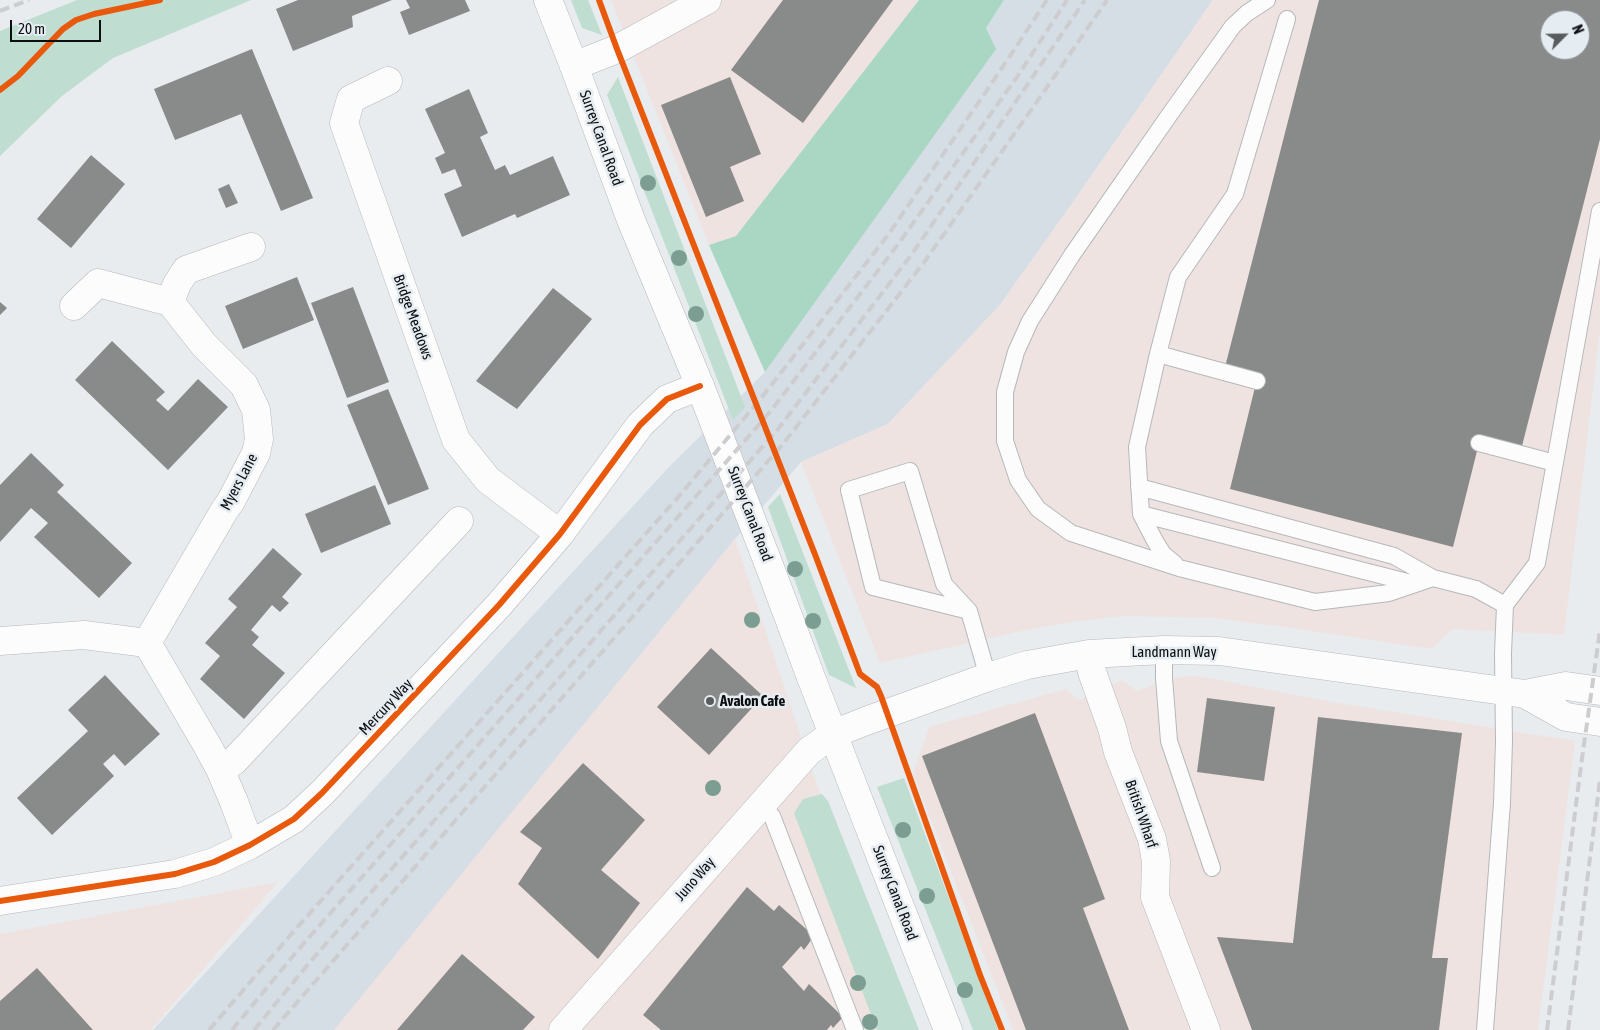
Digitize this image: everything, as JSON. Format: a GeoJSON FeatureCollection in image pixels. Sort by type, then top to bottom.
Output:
{"type":"FeatureCollection","features":[{"type":"Feature","properties":{"kind":"street","name":"Surrey Canal Road"},"geometry":{"type":"LineString","coordinates":[[548,0],[631,220],[700,386],[948,1030]]}},
{"type":"Feature","properties":{"kind":"street"},"geometry":{"type":"LineString","coordinates":[[574,66],[617,49],[707,0]]}},
{"type":"Feature","properties":{"kind":"street","name":"Bridge Meadows"},"geometry":{"type":"LineString","coordinates":[[388,82],[351,99],[344,123],[456,440],[488,480],[560,534]]}},
{"type":"Feature","properties":{"kind":"street"},"geometry":{"type":"LineString","coordinates":[[74,306],[98,283],[170,302],[177,284],[186,270],[251,247]]}},
{"type":"Feature","properties":{"kind":"street","name":"Myers Lane"},"geometry":{"type":"LineString","coordinates":[[147,643],[231,501],[256,453],[259,439],[256,410],[244,385],[204,346],[170,302]]}},
{"type":"Feature","properties":{"kind":"street","name":"Mercury Way"},"geometry":{"type":"LineString","coordinates":[[0,901],[175,874],[214,862],[250,846],[294,820],[322,793],[498,605],[560,534],[640,424],[667,399],[700,386]]}},
{"type":"Feature","properties":{"kind":"street"},"geometry":{"type":"LineString","coordinates":[[220,769],[234,761],[459,521]]}},
{"type":"Feature","properties":{"kind":"street"},"geometry":{"type":"LineString","coordinates":[[0,642],[84,635],[147,643],[220,769],[250,846]]}},
{"type":"Feature","properties":{"kind":"street","name":"Landmann Way"},"geometry":{"type":"LineString","coordinates":[[833,734],[880,715],[988,677],[1027,665],[1089,654],[1164,650],[1220,651],[1514,692],[1566,686],[1600,691]]}},
{"type":"Feature","properties":{"kind":"street","name":"British Wharf"},"geometry":{"type":"LineString","coordinates":[[1089,654],[1092,672],[1112,728],[1118,752],[1152,839],[1156,861],[1155,897],[1206,1030]]}},
{"type":"Feature","properties":{"kind":"street","name":"Landmann Way"},"geometry":{"type":"LineString","coordinates":[[1514,692],[1566,717],[1600,722]]}},
{"type":"Feature","properties":{"kind":"street","name":"Juno Way"},"geometry":{"type":"LineString","coordinates":[[563,1030],[809,751],[833,734]]}},
{"type":"Feature","properties":{"kind":"lane"},"geometry":{"type":"LineString","coordinates":[[1267,0],[1247,13],[1233,26],[1072,256],[1030,321],[1016,352],[1005,392],[1005,441],[1018,480],[1038,509],[1071,533],[1178,568],[1315,602],[1388,594],[1433,578]]}},
{"type":"Feature","properties":{"kind":"lane"},"geometry":{"type":"LineString","coordinates":[[1178,568],[1163,554],[1141,514],[1137,447],[1158,354],[1178,278],[1235,194],[1286,18]]}},
{"type":"Feature","properties":{"kind":"lane"},"geometry":{"type":"LineString","coordinates":[[1486,1030],[1502,803],[1504,742],[1514,692],[1505,605],[1537,563],[1600,211]]}},
{"type":"Feature","properties":{"kind":"lane"},"geometry":{"type":"LineString","coordinates":[[1158,354],[1257,381]]}},
{"type":"Feature","properties":{"kind":"lane"},"geometry":{"type":"LineString","coordinates":[[1479,443],[1555,463]]}},
{"type":"Feature","properties":{"kind":"lane"},"geometry":{"type":"LineString","coordinates":[[969,611],[873,587],[849,490],[910,471],[944,584],[969,611],[988,677]]}},
{"type":"Feature","properties":{"kind":"lane"},"geometry":{"type":"LineString","coordinates":[[1139,487],[1394,556],[1433,578],[1476,589],[1505,605]]}},
{"type":"Feature","properties":{"kind":"lane"},"geometry":{"type":"LineString","coordinates":[[1141,514],[1415,584]]}},
{"type":"Feature","properties":{"kind":"lane"},"geometry":{"type":"LineString","coordinates":[[1164,650],[1169,741],[1212,868]]}},
{"type":"Feature","properties":{"kind":"lane"},"geometry":{"type":"LineString","coordinates":[[760,805],[772,816],[855,1030]]}},
{"type":"Feature","properties":{"kind":"shaded area"},"geometry":{"type":"Polygon","coordinates":[[[611,0],[919,0],[736,236],[709,245],[611,0]]]}},
{"type":"Feature","properties":{"kind":"shaded area"},"geometry":{"type":"Polygon","coordinates":[[[1004,0],[1213,0],[1000,305],[888,424],[801,462],[735,539],[335,1030],[153,1030],[668,468],[765,372],[995,49],[986,28],[1004,0]]]}},
{"type":"Feature","properties":{"kind":"shaded area"},"geometry":{"type":"Polygon","coordinates":[[[1213,0],[1600,0],[1600,330],[1564,635],[1452,629],[1432,649],[1216,618],[1125,616],[1026,630],[880,663],[801,462],[888,424],[1000,305],[1213,0]]]}},
{"type":"Feature","properties":{"kind":"shaded area"},"geometry":{"type":"Polygon","coordinates":[[[735,539],[899,1030],[334,1030],[735,539]]]}},
{"type":"Feature","properties":{"kind":"shaded area"},"geometry":{"type":"Polygon","coordinates":[[[1199,676],[1332,702],[1575,741],[1538,1030],[1013,1030],[913,774],[929,727],[1066,689],[1079,700],[1122,680],[1137,691],[1176,677],[1199,676]]]}},
{"type":"Feature","properties":{"kind":"shaded area"},"geometry":{"type":"Polygon","coordinates":[[[278,882],[151,1030],[0,1030],[0,934],[278,882]]]}},
{"type":"Feature","properties":{"kind":"green space"},"geometry":{"type":"Polygon","coordinates":[[[77,0],[251,0],[113,58],[62,96],[0,156],[0,31],[77,0]]]}},
{"type":"Feature","properties":{"kind":"green space"},"geometry":{"type":"Polygon","coordinates":[[[571,0],[588,0],[602,35],[582,28],[571,0]]]}},
{"type":"Feature","properties":{"kind":"green space"},"geometry":{"type":"Polygon","coordinates":[[[919,0],[1004,0],[986,28],[996,49],[765,372],[709,245],[736,236],[919,0]]]}},
{"type":"Feature","properties":{"kind":"green space"},"geometry":{"type":"Polygon","coordinates":[[[618,77],[745,407],[733,420],[607,95],[618,77]]]}},
{"type":"Feature","properties":{"kind":"green space"},"geometry":{"type":"Polygon","coordinates":[[[780,494],[856,688],[829,675],[768,507],[780,494]]]}},
{"type":"Feature","properties":{"kind":"green space"},"geometry":{"type":"Polygon","coordinates":[[[904,778],[998,1030],[973,1030],[877,787],[904,778]]]}},
{"type":"Feature","properties":{"kind":"green space"},"geometry":{"type":"Polygon","coordinates":[[[822,794],[828,801],[919,1030],[877,1030],[794,813],[803,799],[822,794]]]}},
{"type":"Feature","properties":{"kind":"building"},"geometry":{"type":"Polygon","coordinates":[[[298,0],[392,0],[352,16],[353,27],[293,51],[276,9],[298,0]]]}},
{"type":"Feature","properties":{"kind":"building"},"geometry":{"type":"Polygon","coordinates":[[[406,0],[465,0],[470,11],[409,35],[400,12],[410,8],[406,0]]]}},
{"type":"Feature","properties":{"kind":"building"},"geometry":{"type":"Polygon","coordinates":[[[783,0],[893,0],[803,123],[731,70],[783,0]]]}},
{"type":"Feature","properties":{"kind":"building"},"geometry":{"type":"Polygon","coordinates":[[[1319,0],[1600,0],[1600,139],[1522,446],[1481,435],[1453,547],[1230,489],[1258,375],[1225,367],[1319,0]]]}},
{"type":"Feature","properties":{"kind":"building"},"geometry":{"type":"Polygon","coordinates":[[[252,49],[313,198],[281,211],[241,114],[175,140],[154,89],[252,49]]]}},
{"type":"Feature","properties":{"kind":"building"},"geometry":{"type":"Polygon","coordinates":[[[730,77],[761,154],[730,167],[744,201],[706,217],[661,105],[730,77]]]}},
{"type":"Feature","properties":{"kind":"building"},"geometry":{"type":"Polygon","coordinates":[[[469,89],[488,133],[480,137],[495,170],[505,165],[510,175],[553,156],[570,195],[517,218],[515,214],[462,237],[444,194],[462,186],[455,169],[442,174],[435,158],[445,153],[425,109],[469,89]]]}},
{"type":"Feature","properties":{"kind":"building"},"geometry":{"type":"Polygon","coordinates":[[[91,155],[125,184],[71,248],[37,219],[91,155]]]}},
{"type":"Feature","properties":{"kind":"building"},"geometry":{"type":"Polygon","coordinates":[[[229,184],[238,203],[226,208],[218,189],[229,184]]]}},
{"type":"Feature","properties":{"kind":"building"},"geometry":{"type":"Polygon","coordinates":[[[297,277],[314,320],[243,349],[225,306],[297,277]]]}},
{"type":"Feature","properties":{"kind":"building"},"geometry":{"type":"Polygon","coordinates":[[[353,287],[389,382],[347,398],[311,303],[353,287]]]}},
{"type":"Feature","properties":{"kind":"building"},"geometry":{"type":"Polygon","coordinates":[[[553,288],[592,319],[517,409],[476,381],[553,288]]]}},
{"type":"Feature","properties":{"kind":"building"},"geometry":{"type":"Polygon","coordinates":[[[0,302],[7,308],[0,315],[0,302]]]}},
{"type":"Feature","properties":{"kind":"building"},"geometry":{"type":"Polygon","coordinates":[[[112,341],[165,392],[156,400],[168,411],[198,379],[228,407],[168,470],[75,380],[112,341]]]}},
{"type":"Feature","properties":{"kind":"building"},"geometry":{"type":"Polygon","coordinates":[[[388,389],[429,489],[388,505],[347,405],[388,389]]]}},
{"type":"Feature","properties":{"kind":"building"},"geometry":{"type":"Polygon","coordinates":[[[31,453],[64,485],[57,492],[132,563],[99,598],[34,537],[48,523],[31,508],[0,542],[0,485],[31,453]]]}},
{"type":"Feature","properties":{"kind":"building"},"geometry":{"type":"Polygon","coordinates":[[[375,485],[391,524],[321,553],[305,514],[375,485]]]}},
{"type":"Feature","properties":{"kind":"building"},"geometry":{"type":"Polygon","coordinates":[[[273,548],[302,574],[282,597],[289,603],[280,612],[272,605],[251,630],[259,637],[252,645],[285,673],[244,719],[200,679],[220,656],[205,643],[237,607],[228,599],[273,548]]]}},
{"type":"Feature","properties":{"kind":"building","name":"Avalon Cafe"},"geometry":{"type":"Polygon","coordinates":[[[711,648],[763,696],[709,755],[657,707],[711,648]]]}},
{"type":"Feature","properties":{"kind":"building"},"geometry":{"type":"Polygon","coordinates":[[[105,675],[160,734],[125,766],[114,754],[103,764],[114,776],[52,835],[17,798],[88,731],[68,710],[105,675]]]}},
{"type":"Feature","properties":{"kind":"building"},"geometry":{"type":"Polygon","coordinates":[[[1207,698],[1275,707],[1264,781],[1197,772],[1207,698]]]}},
{"type":"Feature","properties":{"kind":"building"},"geometry":{"type":"Polygon","coordinates":[[[1035,713],[1105,899],[1083,908],[1129,1030],[1026,1030],[922,756],[1035,713]]]}},
{"type":"Feature","properties":{"kind":"building"},"geometry":{"type":"Polygon","coordinates":[[[1318,717],[1462,733],[1432,958],[1448,958],[1439,1030],[1252,1030],[1217,937],[1293,943],[1318,717]]]}},
{"type":"Feature","properties":{"kind":"building"},"geometry":{"type":"Polygon","coordinates":[[[583,763],[645,820],[601,870],[640,903],[598,959],[518,884],[542,848],[520,832],[583,763]]]}},
{"type":"Feature","properties":{"kind":"building"},"geometry":{"type":"Polygon","coordinates":[[[747,887],[774,911],[779,905],[814,936],[804,950],[801,946],[782,967],[804,991],[809,984],[843,1017],[833,1028],[831,1025],[827,1030],[661,1030],[643,1015],[747,887]]]}},
{"type":"Feature","properties":{"kind":"building"},"geometry":{"type":"Polygon","coordinates":[[[462,954],[535,1017],[523,1030],[397,1030],[462,954]]]}},
{"type":"Feature","properties":{"kind":"building"},"geometry":{"type":"Polygon","coordinates":[[[37,968],[93,1030],[0,1030],[0,1001],[37,968]]]}},
{"type":"Feature","properties":{"kind":"railway"},"geometry":{"type":"LineString","coordinates":[[0,11],[29,0]]}},
{"type":"Feature","properties":{"kind":"railway"},"geometry":{"type":"LineString","coordinates":[[209,1030],[287,939],[680,495],[762,397],[888,235],[1047,0]]}},
{"type":"Feature","properties":{"kind":"railway"},"geometry":{"type":"LineString","coordinates":[[232,1030],[298,950],[770,412],[899,243],[1017,77],[1067,0]]}},
{"type":"Feature","properties":{"kind":"railway"},"geometry":{"type":"LineString","coordinates":[[254,1030],[310,962],[778,429],[912,254],[1085,0]]}},
{"type":"Feature","properties":{"kind":"railway"},"geometry":{"type":"LineString","coordinates":[[273,1030],[783,444],[925,261],[1107,0]]}},
{"type":"Feature","properties":{"kind":"railway"},"geometry":{"type":"LineString","coordinates":[[1547,1030],[1600,630]]}},
{"type":"Feature","properties":{"kind":"railway"},"geometry":{"type":"LineString","coordinates":[[1568,1030],[1600,780]]}},
{"type":"Feature","properties":{"kind":"cycle path"},"geometry":{"type":"LineString","coordinates":[[0,90],[18,76],[63,29],[76,20],[94,14],[160,0]]}},
{"type":"Feature","properties":{"kind":"cycle path"},"geometry":{"type":"LineString","coordinates":[[599,0],[860,674],[877,687],[881,696],[980,975],[1002,1030]]}},
{"type":"Feature","properties":{"kind":"cycle path"},"geometry":{"type":"LineString","coordinates":[[0,901],[175,874],[214,862],[250,845],[294,819],[322,793],[499,605],[560,534],[640,425],[667,399],[700,386]]}},
{"type":"Feature","properties":{"kind":"place","name":"Avalon Cafe"},"geometry":{"type":"Point","coordinates":[710,701]}}]}
